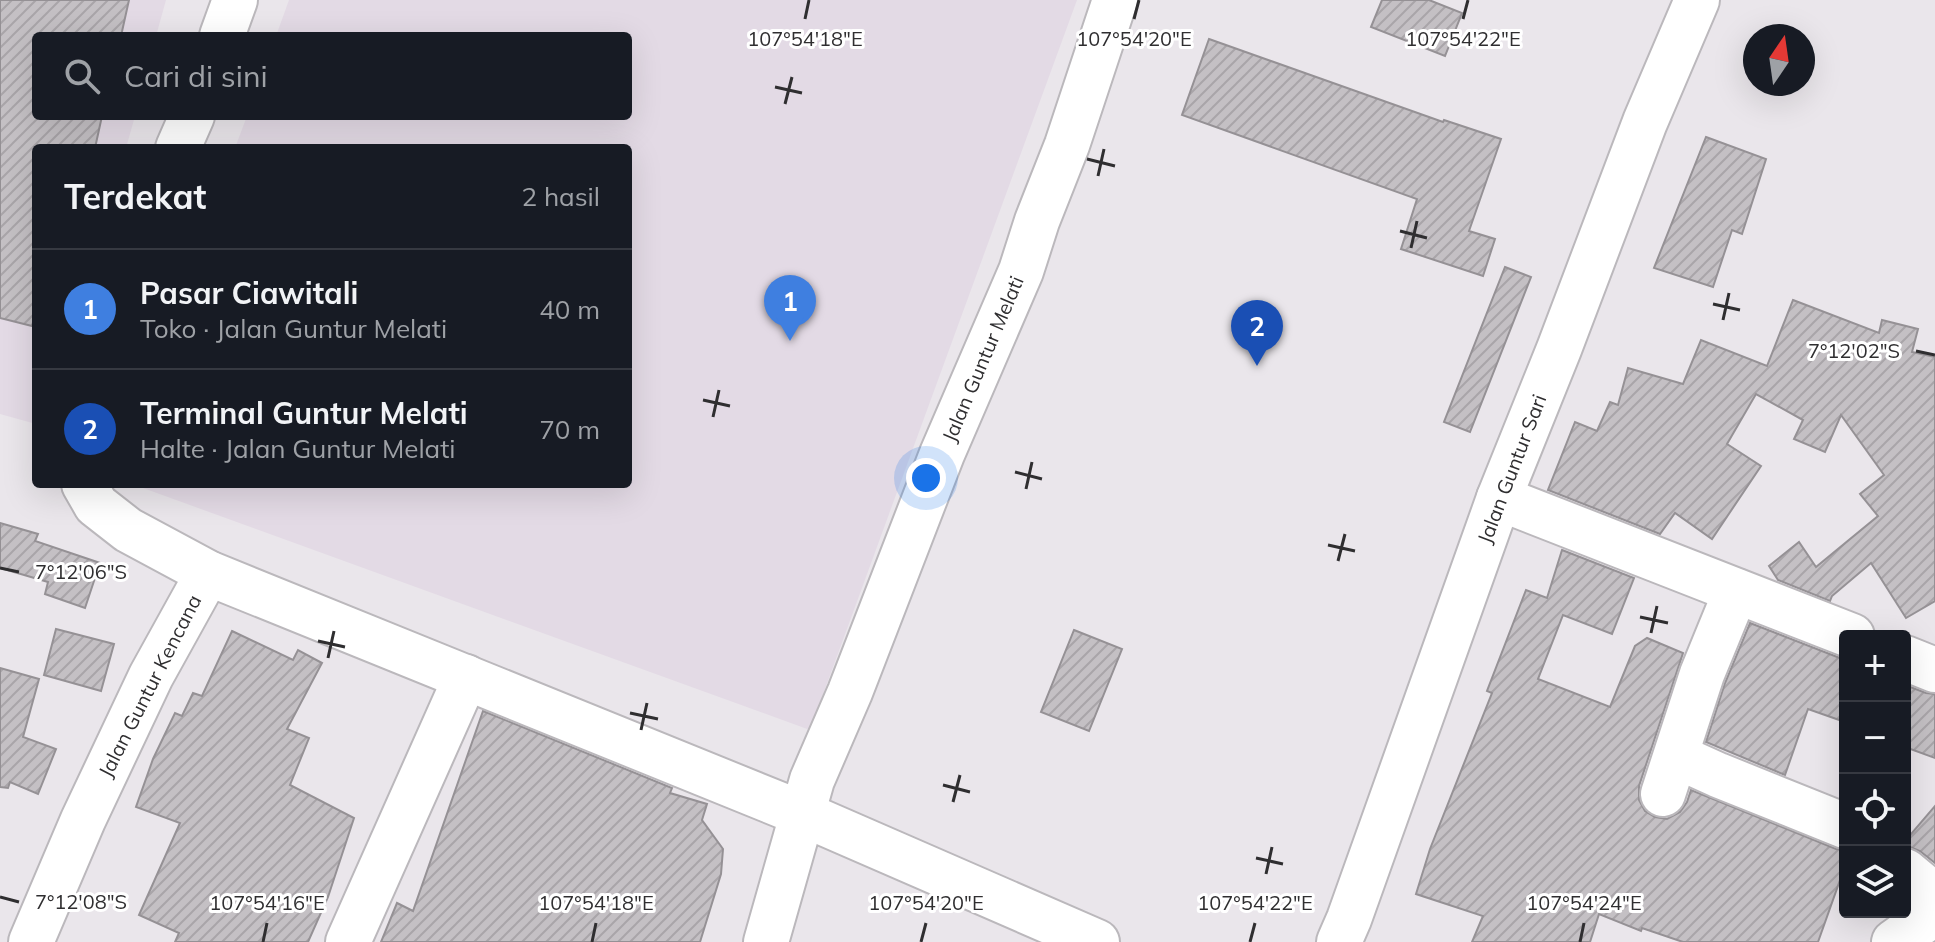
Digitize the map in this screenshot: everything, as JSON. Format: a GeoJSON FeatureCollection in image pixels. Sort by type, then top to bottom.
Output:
{"type":"FeatureCollection","features":[{"type":"Feature","properties":{"kind":"street"},"geometry":{"type":"LineString","coordinates":[[223,32],[235,0]]}},
{"type":"Feature","properties":{"kind":"street","name":"Jalan Guntur Melati"},"geometry":{"type":"LineString","coordinates":[[766,942],[812,780],[850,692],[942,454],[1021,271],[1115,0]]}},
{"type":"Feature","properties":{"kind":"street","name":"Jalan Guntur Sari"},"geometry":{"type":"LineString","coordinates":[[1339,942],[1499,498],[1645,122],[1697,0]]}},
{"type":"Feature","properties":{"kind":"street"},"geometry":{"type":"LineString","coordinates":[[180,144],[190,120]]}},
{"type":"Feature","properties":{"kind":"street","name":"Jalan Guntur Kencana"},"geometry":{"type":"LineString","coordinates":[[31,942],[83,820],[151,676],[208,573],[128,530],[96,505],[86,488]]}},
{"type":"Feature","properties":{"kind":"street"},"geometry":{"type":"LineString","coordinates":[[1499,498],[1839,631]]}},
{"type":"Feature","properties":{"kind":"street"},"geometry":{"type":"LineString","coordinates":[[208,573],[803,814],[1097,942]]}},
{"type":"Feature","properties":{"kind":"street"},"geometry":{"type":"LineString","coordinates":[[1736,591],[1702,674],[1669,775],[1718,775],[1839,824]]}},
{"type":"Feature","properties":{"kind":"street"},"geometry":{"type":"LineString","coordinates":[[1911,660],[1935,670]]}},
{"type":"Feature","properties":{"kind":"street"},"geometry":{"type":"LineString","coordinates":[[348,942],[466,677]]}},
{"type":"Feature","properties":{"kind":"street"},"geometry":{"type":"LineString","coordinates":[[1911,876],[1935,896]]}},
{"type":"Feature","properties":{"kind":"street"},"geometry":{"type":"LineString","coordinates":[[1894,942],[1935,913]]}},
{"type":"Feature","properties":{"kind":"shaded area"},"geometry":{"type":"Polygon","coordinates":[[[0,0],[166,0],[157,32],[32,32],[32,120],[134,120],[127,144],[32,144],[32,423],[0,414],[0,0]]]}},
{"type":"Feature","properties":{"kind":"shaded area"},"geometry":{"type":"Polygon","coordinates":[[[289,0],[1077,0],[810,730],[143,488],[632,488],[632,144],[236,144],[246,120],[632,120],[632,32],[277,32],[289,0]]]}},
{"type":"Feature","properties":{"kind":"building"},"geometry":{"type":"Polygon","coordinates":[[[0,0],[129,0],[122,32],[32,32],[32,120],[101,120],[96,144],[32,144],[32,326],[0,318],[0,0]]]}},
{"type":"Feature","properties":{"kind":"building"},"geometry":{"type":"Polygon","coordinates":[[[1382,0],[1429,0],[1462,13],[1445,56],[1371,27],[1382,0]]]}},
{"type":"Feature","properties":{"kind":"building"},"geometry":{"type":"Polygon","coordinates":[[[1209,39],[1443,122],[1501,139],[1469,231],[1495,239],[1483,276],[1401,249],[1417,199],[1182,115],[1209,39]]]}},
{"type":"Feature","properties":{"kind":"building"},"geometry":{"type":"Polygon","coordinates":[[[1706,137],[1766,159],[1742,234],[1732,230],[1713,287],[1654,268],[1706,137]]]}},
{"type":"Feature","properties":{"kind":"building"},"geometry":{"type":"Polygon","coordinates":[[[1505,267],[1531,277],[1470,432],[1444,422],[1505,267]]]}},
{"type":"Feature","properties":{"kind":"building"},"geometry":{"type":"Polygon","coordinates":[[[1793,300],[1879,333],[1882,320],[1918,329],[1912,352],[1935,357],[1935,601],[1906,618],[1871,563],[1830,601],[1778,580],[1769,566],[1799,542],[1816,567],[1878,516],[1860,494],[1884,475],[1841,415],[1825,452],[1794,439],[1803,420],[1756,394],[1727,444],[1761,466],[1712,539],[1675,513],[1660,534],[1548,490],[1575,422],[1597,431],[1610,402],[1618,405],[1628,368],[1683,384],[1701,340],[1767,366],[1793,300]]]}},
{"type":"Feature","properties":{"kind":"building"},"geometry":{"type":"Polygon","coordinates":[[[0,523],[38,534],[35,541],[100,563],[85,608],[45,594],[48,582],[0,568],[0,523]]]}},
{"type":"Feature","properties":{"kind":"building"},"geometry":{"type":"Polygon","coordinates":[[[1562,550],[1634,578],[1612,634],[1563,615],[1538,679],[1610,707],[1635,646],[1647,638],[1683,653],[1639,786],[1639,800],[1645,811],[1667,819],[1680,812],[1691,790],[1839,849],[1839,883],[1818,942],[1683,942],[1642,928],[1641,931],[1599,914],[1590,942],[1472,942],[1483,916],[1416,894],[1430,849],[1492,693],[1487,691],[1526,590],[1547,598],[1562,550]]]}},
{"type":"Feature","properties":{"kind":"building"},"geometry":{"type":"Polygon","coordinates":[[[1750,623],[1839,658],[1839,720],[1808,709],[1785,775],[1706,742],[1725,683],[1750,623]]]}},
{"type":"Feature","properties":{"kind":"building"},"geometry":{"type":"Polygon","coordinates":[[[56,629],[114,644],[101,691],[44,675],[56,629]]]}},
{"type":"Feature","properties":{"kind":"building"},"geometry":{"type":"Polygon","coordinates":[[[1074,630],[1122,649],[1089,731],[1041,712],[1074,630]]]}},
{"type":"Feature","properties":{"kind":"building"},"geometry":{"type":"Polygon","coordinates":[[[232,631],[293,660],[298,650],[322,663],[287,729],[309,738],[290,785],[354,818],[328,897],[308,942],[175,942],[179,933],[139,915],[180,823],[136,807],[153,759],[175,713],[182,716],[193,693],[202,696],[232,631]]]}},
{"type":"Feature","properties":{"kind":"building"},"geometry":{"type":"Polygon","coordinates":[[[0,668],[39,679],[23,737],[56,749],[38,794],[10,782],[8,788],[0,787],[0,668]]]}},
{"type":"Feature","properties":{"kind":"building"},"geometry":{"type":"Polygon","coordinates":[[[1911,687],[1935,694],[1935,758],[1911,749],[1911,687]]]}},
{"type":"Feature","properties":{"kind":"building"},"geometry":{"type":"Polygon","coordinates":[[[483,711],[672,788],[670,793],[707,804],[702,820],[723,849],[721,874],[700,942],[381,942],[397,903],[413,911],[483,711]]]}},
{"type":"Feature","properties":{"kind":"building"},"geometry":{"type":"Polygon","coordinates":[[[1935,806],[1935,863],[1911,847],[1911,834],[1935,806]]]}},
{"type":"Feature","properties":{"kind":"place","name":"Pasar Ciawitali"},"geometry":{"type":"Point","coordinates":[790,341]}},
{"type":"Feature","properties":{"kind":"place","name":"Terminal Guntur Melati"},"geometry":{"type":"Point","coordinates":[1257,366]}}]}
